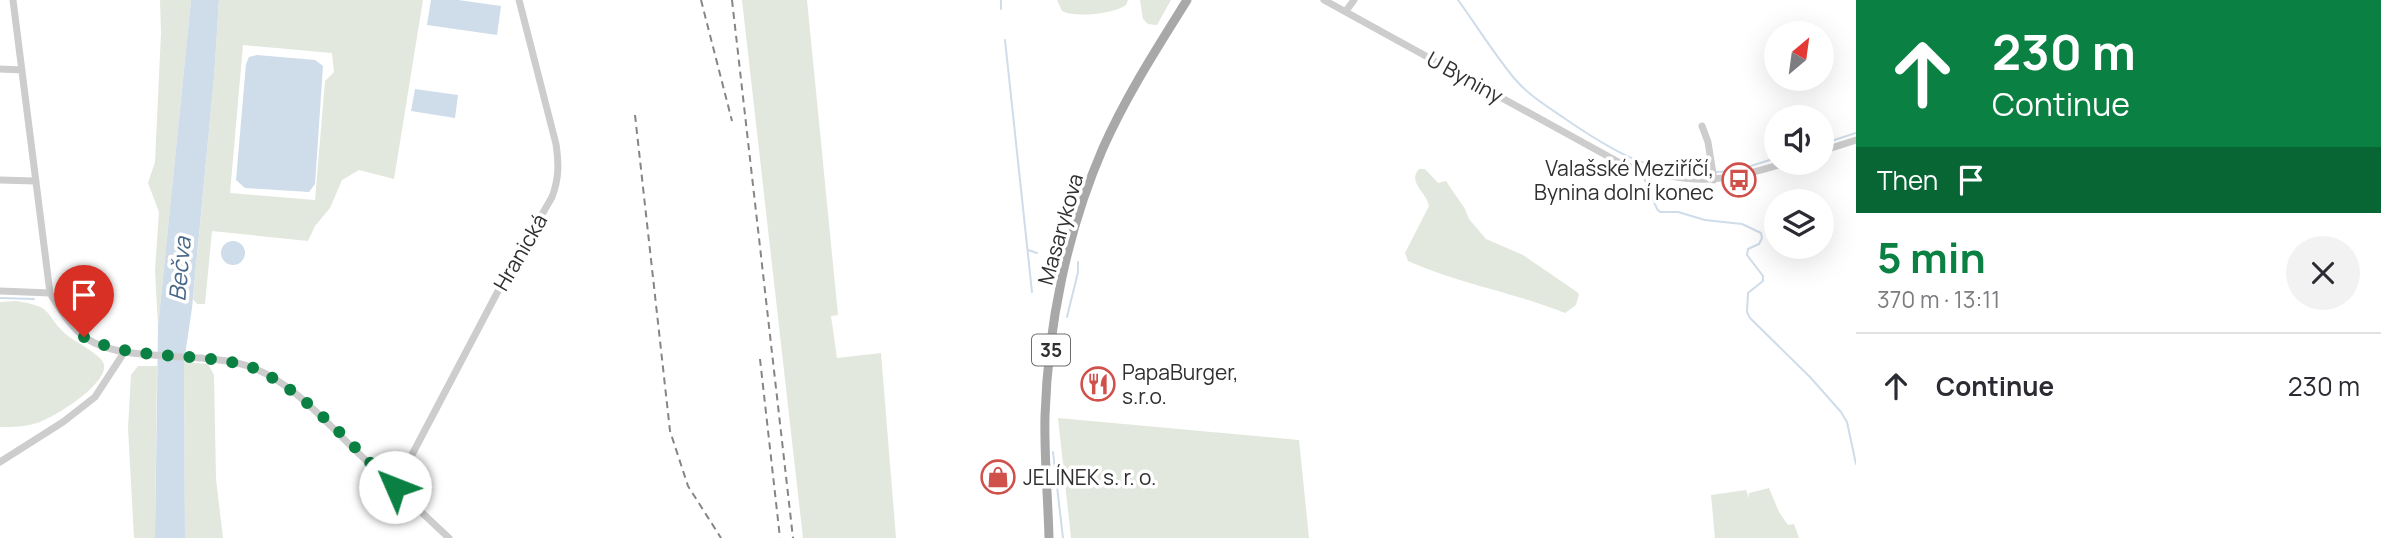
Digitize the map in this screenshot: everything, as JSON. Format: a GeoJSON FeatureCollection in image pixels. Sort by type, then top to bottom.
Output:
{"type":"FeatureCollection","features":[{"type":"Feature","properties":{"kind":"main road","name":"Masarykova"},"geometry":{"type":"LineString","coordinates":[[1049,538],[1045,418],[1048,370],[1063,272],[1095,167],[1115,123],[1187,0]]}},
{"type":"Feature","properties":{"kind":"main road","name":"Masarykova"},"geometry":{"type":"LineString","coordinates":[[1048,490],[1055,538]]}},
{"type":"Feature","properties":{"kind":"street"},"geometry":{"type":"LineString","coordinates":[[13,0],[50,293],[69,322],[84,337],[103,346],[248,366],[280,382],[449,538]]}},
{"type":"Feature","properties":{"kind":"street","name":"Hranická"},"geometry":{"type":"LineString","coordinates":[[395,487],[555,188],[559,172],[558,155],[519,0]]}},
{"type":"Feature","properties":{"kind":"street","name":"U Byniny"},"geometry":{"type":"LineString","coordinates":[[1324,0],[1622,164],[1659,176],[1714,178],[1742,176],[1764,169]]}},
{"type":"Feature","properties":{"kind":"street"},"geometry":{"type":"LineString","coordinates":[[1346,11],[1354,0]]}},
{"type":"Feature","properties":{"kind":"street"},"geometry":{"type":"LineString","coordinates":[[0,69],[22,69]]}},
{"type":"Feature","properties":{"kind":"street"},"geometry":{"type":"LineString","coordinates":[[1702,126],[1708,142],[1714,178]]}},
{"type":"Feature","properties":{"kind":"street"},"geometry":{"type":"LineString","coordinates":[[1834,147],[1856,140]]}},
{"type":"Feature","properties":{"kind":"street"},"geometry":{"type":"LineString","coordinates":[[0,180],[35,181]]}},
{"type":"Feature","properties":{"kind":"street"},"geometry":{"type":"LineString","coordinates":[[0,292],[50,293]]}},
{"type":"Feature","properties":{"kind":"street"},"geometry":{"type":"LineString","coordinates":[[0,462],[95,397],[125,351]]}},
{"type":"Feature","properties":{"kind":"shaded area"},"geometry":{"type":"Polygon","coordinates":[[[160,0],[191,0],[158,327],[155,270],[159,212],[148,183],[155,162],[160,0]]]}},
{"type":"Feature","properties":{"kind":"shaded area"},"geometry":{"type":"Polygon","coordinates":[[[219,0],[423,0],[394,179],[359,170],[342,180],[330,208],[315,226],[308,241],[212,231],[205,304],[197,304],[193,299],[219,0]],[[243,45],[230,193],[315,200],[325,81],[334,72],[332,53],[243,45]]]}},
{"type":"Feature","properties":{"kind":"shaded area"},"geometry":{"type":"Polygon","coordinates":[[[742,0],[807,0],[838,315],[831,316],[837,358],[881,353],[896,538],[803,538],[742,0]]]}},
{"type":"Feature","properties":{"kind":"shaded area"},"geometry":{"type":"Polygon","coordinates":[[[1057,0],[1128,0],[1126,5],[1113,11],[1085,15],[1062,11],[1057,0]]]}},
{"type":"Feature","properties":{"kind":"shaded area"},"geometry":{"type":"Polygon","coordinates":[[[1140,0],[1171,0],[1157,25],[1148,24],[1143,19],[1140,0]]]}},
{"type":"Feature","properties":{"kind":"shaded area"},"geometry":{"type":"Polygon","coordinates":[[[1419,169],[1425,169],[1438,183],[1446,181],[1469,219],[1486,239],[1523,255],[1577,292],[1579,294],[1576,305],[1565,313],[1408,261],[1405,253],[1429,206],[1416,183],[1419,169]]]}},
{"type":"Feature","properties":{"kind":"shaded area"},"geometry":{"type":"Polygon","coordinates":[[[0,302],[29,303],[48,312],[67,335],[102,361],[103,373],[78,400],[55,415],[32,424],[0,427],[0,302]]]}},
{"type":"Feature","properties":{"kind":"shaded area"},"geometry":{"type":"Polygon","coordinates":[[[184,362],[208,364],[214,375],[216,479],[223,538],[185,538],[184,362]]]}},
{"type":"Feature","properties":{"kind":"shaded area"},"geometry":{"type":"Polygon","coordinates":[[[138,366],[157,366],[155,538],[134,538],[128,428],[131,375],[138,366]]]}},
{"type":"Feature","properties":{"kind":"shaded area"},"geometry":{"type":"Polygon","coordinates":[[[1058,418],[1299,440],[1309,538],[1071,538],[1058,418]]]}},
{"type":"Feature","properties":{"kind":"shaded area"},"geometry":{"type":"Polygon","coordinates":[[[1769,488],[1779,512],[1788,525],[1794,524],[1799,538],[1715,538],[1711,495],[1746,490],[1749,498],[1749,493],[1769,488]]]}},
{"type":"Feature","properties":{"kind":"water","name":"Bečva"},"geometry":{"type":"Polygon","coordinates":[[[191,0],[219,0],[192,308],[184,362],[185,538],[155,538],[158,327],[191,0]]]}},
{"type":"Feature","properties":{"kind":"water"},"geometry":{"type":"Polygon","coordinates":[[[431,0],[458,0],[501,6],[497,35],[427,25],[431,0]]]}},
{"type":"Feature","properties":{"kind":"water"},"geometry":{"type":"Polygon","coordinates":[[[257,55],[315,60],[323,66],[315,184],[309,192],[245,188],[236,180],[246,64],[249,57],[257,55]]]}},
{"type":"Feature","properties":{"kind":"water"},"geometry":{"type":"Polygon","coordinates":[[[415,89],[458,95],[455,118],[411,111],[415,89]]]}},
{"type":"Feature","properties":{"kind":"water"},"geometry":{"type":"Polygon","coordinates":[[[228,241],[238,241],[245,248],[245,258],[238,265],[228,265],[221,258],[221,248],[228,241]]]}},
{"type":"Feature","properties":{"kind":"waterway"},"geometry":{"type":"LineString","coordinates":[[1001,0],[1001,9]]}},
{"type":"Feature","properties":{"kind":"waterway"},"geometry":{"type":"LineString","coordinates":[[1458,0],[1519,84],[1564,118],[1615,150],[1651,166],[1690,173],[1711,173]]}},
{"type":"Feature","properties":{"kind":"waterway"},"geometry":{"type":"LineString","coordinates":[[1005,40],[1032,292]]}},
{"type":"Feature","properties":{"kind":"waterway"},"geometry":{"type":"LineString","coordinates":[[1834,140],[1856,133]]}},
{"type":"Feature","properties":{"kind":"waterway"},"geometry":{"type":"LineString","coordinates":[[1716,172],[1735,171],[1764,162]]}},
{"type":"Feature","properties":{"kind":"waterway"},"geometry":{"type":"LineString","coordinates":[[1644,178],[1660,212],[1678,212],[1705,220],[1742,224],[1761,233],[1759,244],[1748,249],[1747,255],[1763,276],[1763,281],[1748,293],[1747,312],[1841,412],[1847,422],[1856,464]]}},
{"type":"Feature","properties":{"kind":"waterway"},"geometry":{"type":"LineString","coordinates":[[1028,250],[1037,253]]}},
{"type":"Feature","properties":{"kind":"waterway"},"geometry":{"type":"LineString","coordinates":[[1067,317],[1078,262]]}},
{"type":"Feature","properties":{"kind":"waterway"},"geometry":{"type":"LineString","coordinates":[[0,298],[34,299]]}},
{"type":"Feature","properties":{"kind":"waterway"},"geometry":{"type":"LineString","coordinates":[[1053,452],[1063,538]]}},
{"type":"Feature","properties":{"kind":"railway"},"geometry":{"type":"LineString","coordinates":[[701,0],[732,121]]}},
{"type":"Feature","properties":{"kind":"railway"},"geometry":{"type":"LineString","coordinates":[[732,0],[793,538]]}},
{"type":"Feature","properties":{"kind":"railway"},"geometry":{"type":"LineString","coordinates":[[635,115],[670,431],[688,486],[721,538]]}},
{"type":"Feature","properties":{"kind":"railway"},"geometry":{"type":"LineString","coordinates":[[760,359],[780,538]]}},
{"type":"Feature","properties":{"kind":"place","name":"Valašské Meziříčí, Bynina dolní konec"},"geometry":{"type":"Point","coordinates":[1739,180]}},
{"type":"Feature","properties":{"kind":"place","name":"PapaBurger, s.r.o."},"geometry":{"type":"Point","coordinates":[1098,384]}},
{"type":"Feature","properties":{"kind":"place","name":"JELÍNEK s. r. o."},"geometry":{"type":"Point","coordinates":[998,477]}},
{"type":"Feature","properties":{"kind":"route"},"geometry":{"type":"LineString","coordinates":[[84,337],[103,346],[125,351],[218,360],[241,364],[262,372],[285,385],[395,487]]}}]}
